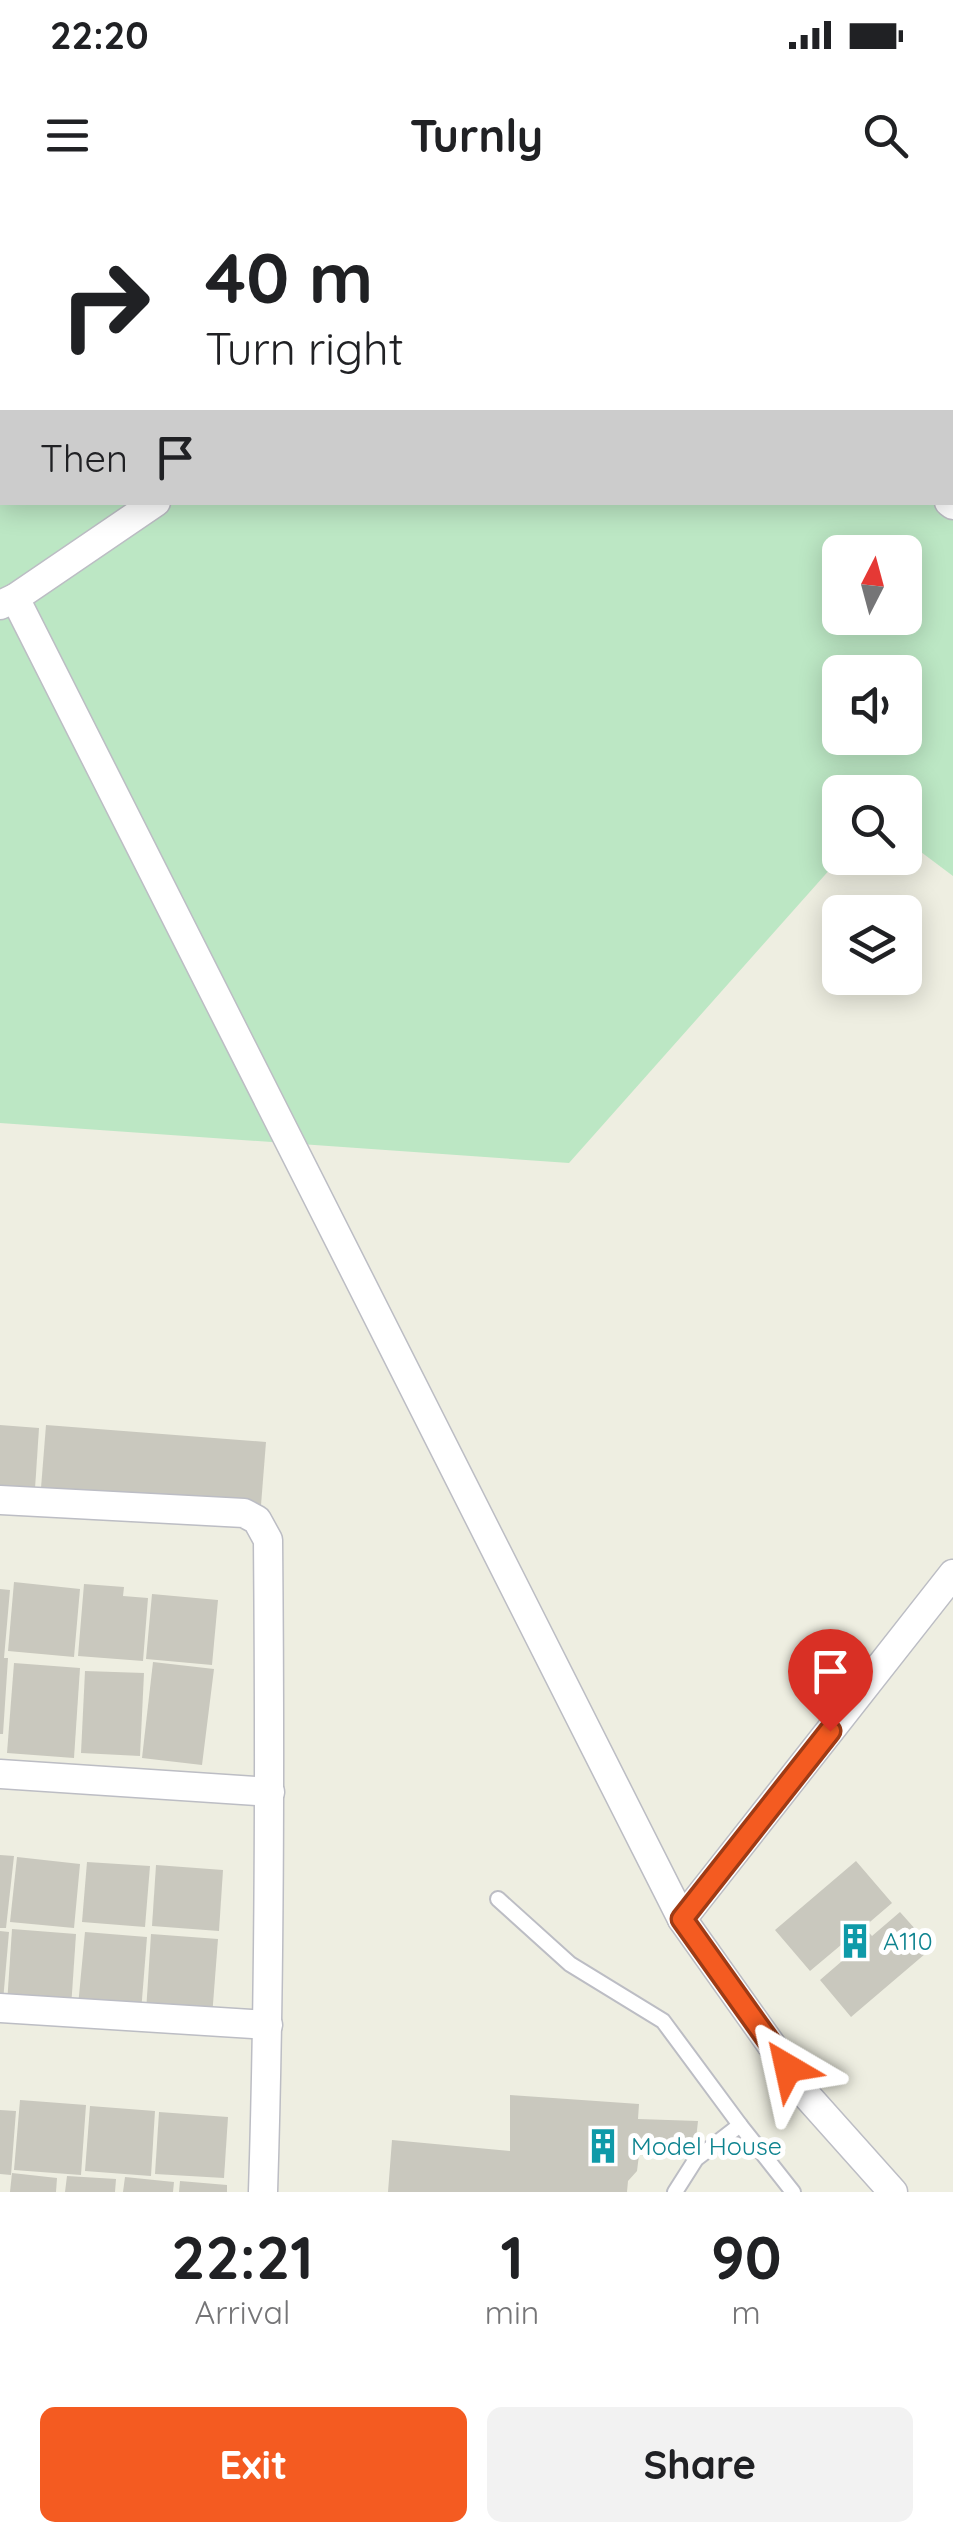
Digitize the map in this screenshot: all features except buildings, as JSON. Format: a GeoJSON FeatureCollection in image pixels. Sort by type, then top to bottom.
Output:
{"type":"FeatureCollection","features":[{"type":"Feature","properties":{"kind":"street"},"geometry":{"type":"LineString","coordinates":[[152,505],[8,602],[682,1919],[809,2098],[893,2192]]}},
{"type":"Feature","properties":{"kind":"street"},"geometry":{"type":"LineString","coordinates":[[0,1500],[232,1511],[257,1520],[268,1540],[270,1792],[263,2192]]}},
{"type":"Feature","properties":{"kind":"street"},"geometry":{"type":"LineString","coordinates":[[682,1919],[953,1574]]}},
{"type":"Feature","properties":{"kind":"street"},"geometry":{"type":"LineString","coordinates":[[0,1774],[270,1792]]}},
{"type":"Feature","properties":{"kind":"street"},"geometry":{"type":"LineString","coordinates":[[0,2008],[268,2025]]}},
{"type":"Feature","properties":{"kind":"lane"},"geometry":{"type":"LineString","coordinates":[[498,1899],[570,1964],[663,2021],[794,2192]]}},
{"type":"Feature","properties":{"kind":"lane"},"geometry":{"type":"LineString","coordinates":[[675,2192],[696,2159],[740,2125]]}},
{"type":"Feature","properties":{"kind":"green space"},"geometry":{"type":"Polygon","coordinates":[[[0,505],[953,505],[953,876],[922,853],[922,775],[822,775],[825,875],[569,1163],[0,1123],[0,505]]]}},
{"type":"Feature","properties":{"kind":"place","name":"A110"},"geometry":{"type":"Point","coordinates":[855,1941]}},
{"type":"Feature","properties":{"kind":"place","name":"Model House"},"geometry":{"type":"Point","coordinates":[603,2146]}},
{"type":"Feature","properties":{"kind":"route"},"geometry":{"type":"LineString","coordinates":[[788,2068],[682,1919],[830,1731]]}}]}
